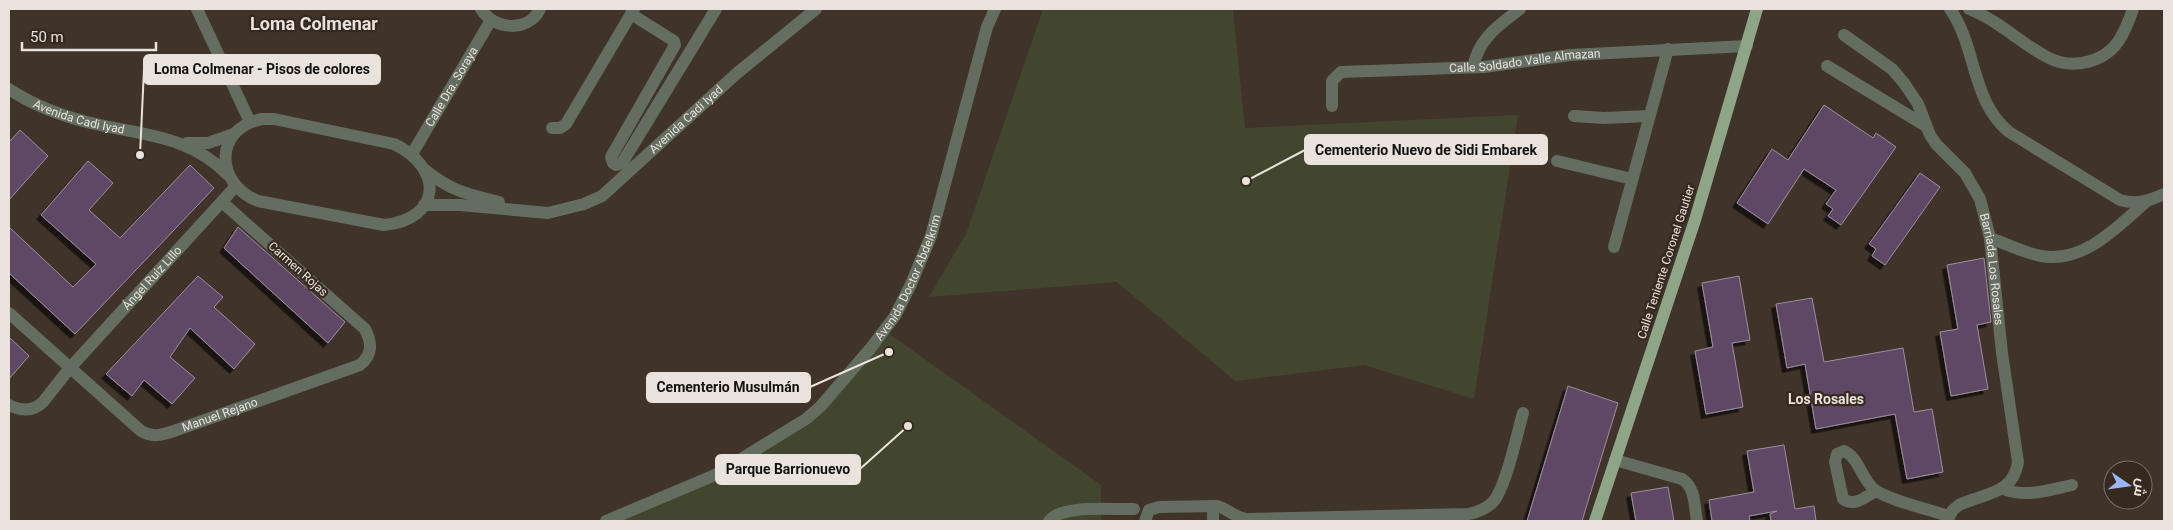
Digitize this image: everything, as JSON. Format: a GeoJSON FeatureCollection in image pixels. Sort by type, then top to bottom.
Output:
{"type":"FeatureCollection","features":[{"type":"Feature","properties":{"kind":"main road","name":"Calle Teniente Coronel Gautier"},"geometry":{"type":"LineString","coordinates":[[1595,521],[1695,220],[1757,9]]}},
{"type":"Feature","properties":{"kind":"street"},"geometry":{"type":"LineString","coordinates":[[197,9],[250,122]]}},
{"type":"Feature","properties":{"kind":"street"},"geometry":{"type":"LineString","coordinates":[[481,9],[491,20],[500,25],[511,26],[521,25],[531,20],[540,9]]}},
{"type":"Feature","properties":{"kind":"street"},"geometry":{"type":"LineString","coordinates":[[552,128],[560,128],[566,124],[632,11],[674,41],[675,45],[611,157],[613,164],[622,163],[716,9]]}},
{"type":"Feature","properties":{"kind":"street","name":"Avenida Cadi Iyad"},"geometry":{"type":"LineString","coordinates":[[182,143],[207,156],[244,194],[258,201],[384,225],[402,221],[418,212],[424,205],[460,205],[548,213],[584,204],[602,196],[736,74],[816,9]]}},
{"type":"Feature","properties":{"kind":"street","name":"Avenida Doctor Abdelkrim"},"geometry":{"type":"LineString","coordinates":[[606,521],[715,475],[806,419],[820,407],[846,378],[890,322],[911,284],[932,236],[987,27],[995,9]]}},
{"type":"Feature","properties":{"kind":"street"},"geometry":{"type":"LineString","coordinates":[[1473,67],[1477,52],[1485,38],[1520,9]]}},
{"type":"Feature","properties":{"kind":"street"},"geometry":{"type":"LineString","coordinates":[[1950,9],[1962,29],[1986,104],[2000,125],[2120,200],[2137,203],[2164,194]]}},
{"type":"Feature","properties":{"kind":"street"},"geometry":{"type":"LineString","coordinates":[[1969,9],[1994,21],[2048,58],[2070,64],[2094,60],[2113,47],[2121,38],[2133,9]]}},
{"type":"Feature","properties":{"kind":"street","name":"Calle Dra. Soraya"},"geometry":{"type":"LineString","coordinates":[[412,154],[491,20]]}},
{"type":"Feature","properties":{"kind":"street","name":"Barriada Los Rosales"},"geometry":{"type":"LineString","coordinates":[[1844,36],[1898,76],[1918,104],[1926,126],[1936,144],[1955,162],[1973,185],[1986,214],[2002,353],[2018,454],[2017,470],[2014,477],[2003,489]]}},
{"type":"Feature","properties":{"kind":"street","name":"Calle Soldado Valle Almazan"},"geometry":{"type":"LineString","coordinates":[[1332,106],[1332,80],[1341,72],[1473,67],[1570,55],[1747,46]]}},
{"type":"Feature","properties":{"kind":"street"},"geometry":{"type":"LineString","coordinates":[[1614,247],[1668,49]]}},
{"type":"Feature","properties":{"kind":"street"},"geometry":{"type":"LineString","coordinates":[[1827,66],[1926,126]]}},
{"type":"Feature","properties":{"kind":"street","name":"Avenida Cadi Iyad"},"geometry":{"type":"LineString","coordinates":[[9,89],[61,115],[182,143],[208,143],[234,134]]}},
{"type":"Feature","properties":{"kind":"street"},"geometry":{"type":"LineString","coordinates":[[1574,116],[1604,118],[1649,116]]}},
{"type":"Feature","properties":{"kind":"street"},"geometry":{"type":"LineString","coordinates":[[234,182],[227,170],[225,155],[234,134],[250,122],[274,119],[394,144],[412,154],[424,169],[430,185],[431,193],[424,205]]}},
{"type":"Feature","properties":{"kind":"street"},"geometry":{"type":"LineString","coordinates":[[1557,161],[1632,179]]}},
{"type":"Feature","properties":{"kind":"street","name":"Avenida Cadi Iyad"},"geometry":{"type":"LineString","coordinates":[[424,169],[441,183],[460,192],[548,213]]}},
{"type":"Feature","properties":{"kind":"street","name":"Ángel Ruiz Lillo"},"geometry":{"type":"LineString","coordinates":[[9,405],[27,410],[38,407],[69,369],[222,202],[234,182]]}},
{"type":"Feature","properties":{"kind":"street"},"geometry":{"type":"LineString","coordinates":[[1990,238],[2040,256],[2056,257],[2071,254],[2093,245],[2147,201]]}},
{"type":"Feature","properties":{"kind":"street","name":"Carmen Rojas"},"geometry":{"type":"LineString","coordinates":[[222,202],[365,329],[370,340]]}},
{"type":"Feature","properties":{"kind":"street","name":"Manuel Rejano"},"geometry":{"type":"LineString","coordinates":[[9,313],[140,431],[156,436],[360,365],[369,355],[370,340]]}},
{"type":"Feature","properties":{"kind":"street"},"geometry":{"type":"LineString","coordinates":[[1145,521],[1146,513],[1154,508],[1213,506],[1224,507],[1240,518],[1246,519],[1362,519],[1469,514],[1492,503],[1500,491],[1523,413]]}},
{"type":"Feature","properties":{"kind":"street"},"geometry":{"type":"LineString","coordinates":[[1615,460],[1682,479],[1692,488],[1697,521]]}},
{"type":"Feature","properties":{"kind":"street"},"geometry":{"type":"LineString","coordinates":[[1876,491],[1948,519],[1958,505],[2003,489],[2016,493],[2032,494],[2072,485]]}},
{"type":"Feature","properties":{"kind":"street"},"geometry":{"type":"LineString","coordinates":[[1213,506],[1213,521]]}},
{"type":"Feature","properties":{"kind":"street"},"geometry":{"type":"LineString","coordinates":[[1049,521],[1058,514],[1069,511],[1134,510]]}},
{"type":"Feature","properties":{"kind":"green space"},"geometry":{"type":"Polygon","coordinates":[[[1043,9],[1233,9],[1245,128],[1518,115],[1474,399],[1364,365],[1235,381],[1117,282],[929,297],[966,234],[1043,9]]]}},
{"type":"Feature","properties":{"kind":"green space"},"geometry":{"type":"Polygon","coordinates":[[[884,330],[1101,485],[1101,521],[609,521],[708,482],[810,416],[884,330]]]}},
{"type":"Feature","properties":{"kind":"building"},"geometry":{"type":"Polygon","coordinates":[[[1824,105],[1873,138],[1876,133],[1896,147],[1841,225],[1828,216],[1833,209],[1826,204],[1836,190],[1804,169],[1768,224],[1737,203],[1772,149],[1788,160],[1824,105]]]}},
{"type":"Feature","properties":{"kind":"building"},"geometry":{"type":"Polygon","coordinates":[[[20,130],[48,156],[9,200],[9,142],[20,130]]]}},
{"type":"Feature","properties":{"kind":"building"},"geometry":{"type":"Polygon","coordinates":[[[88,161],[113,183],[89,210],[120,238],[190,165],[214,188],[75,334],[9,273],[9,227],[73,287],[96,264],[41,215],[88,161]]]}},
{"type":"Feature","properties":{"kind":"building"},"geometry":{"type":"Polygon","coordinates":[[[1920,173],[1940,187],[1885,265],[1872,256],[1876,249],[1869,244],[1920,173]]]}},
{"type":"Feature","properties":{"kind":"building"},"geometry":{"type":"Polygon","coordinates":[[[238,227],[345,322],[328,343],[224,248],[238,227]]]}},
{"type":"Feature","properties":{"kind":"building"},"geometry":{"type":"Polygon","coordinates":[[[1984,258],[1991,322],[1977,325],[1988,389],[1951,396],[1940,332],[1958,329],[1947,265],[1984,258]]]}},
{"type":"Feature","properties":{"kind":"building"},"geometry":{"type":"Polygon","coordinates":[[[198,276],[223,297],[214,307],[255,344],[234,369],[190,328],[170,357],[195,378],[172,404],[144,380],[132,396],[106,374],[198,276]]]}},
{"type":"Feature","properties":{"kind":"building"},"geometry":{"type":"Polygon","coordinates":[[[1739,276],[1750,340],[1732,343],[1743,407],[1706,414],[1695,351],[1713,347],[1702,283],[1739,276]]]}},
{"type":"Feature","properties":{"kind":"building"},"geometry":{"type":"Polygon","coordinates":[[[1812,298],[1824,362],[1903,348],[1914,412],[1932,409],[1943,472],[1907,479],[1895,414],[1816,429],[1805,364],[1787,368],[1776,304],[1812,298]]]}},
{"type":"Feature","properties":{"kind":"building"},"geometry":{"type":"Polygon","coordinates":[[[9,337],[29,356],[9,379],[9,337]]]}},
{"type":"Feature","properties":{"kind":"building"},"geometry":{"type":"Polygon","coordinates":[[[1568,386],[1618,403],[1582,521],[1527,521],[1568,386]]]}},
{"type":"Feature","properties":{"kind":"building"},"geometry":{"type":"Polygon","coordinates":[[[1784,445],[1795,509],[1814,506],[1816,521],[1771,521],[1770,514],[1777,511],[1749,516],[1750,521],[1712,521],[1709,500],[1754,492],[1747,451],[1784,445]]]}},
{"type":"Feature","properties":{"kind":"building"},"geometry":{"type":"Polygon","coordinates":[[[1668,487],[1674,521],[1636,521],[1631,493],[1668,487]]]}},
{"type":"Feature","properties":{"kind":"place","name":"Loma Colmenar - Pisos de colores"},"geometry":{"type":"Point","coordinates":[140,155]}},
{"type":"Feature","properties":{"kind":"place","name":"Cementerio Nuevo de Sidi Embarek"},"geometry":{"type":"Point","coordinates":[1246,181]}},
{"type":"Feature","properties":{"kind":"place","name":"Cementerio Musulmán"},"geometry":{"type":"Point","coordinates":[889,352]}},
{"type":"Feature","properties":{"kind":"place","name":"Parque Barrionuevo"},"geometry":{"type":"Point","coordinates":[908,426]}},
{"type":"Feature","properties":{"kind":"district","name":"Loma Colmenar"},"geometry":{"type":"Point","coordinates":[314,24]}},
{"type":"Feature","properties":{"kind":"district","name":"Los Rosales"},"geometry":{"type":"Point","coordinates":[1826,399]}}]}
